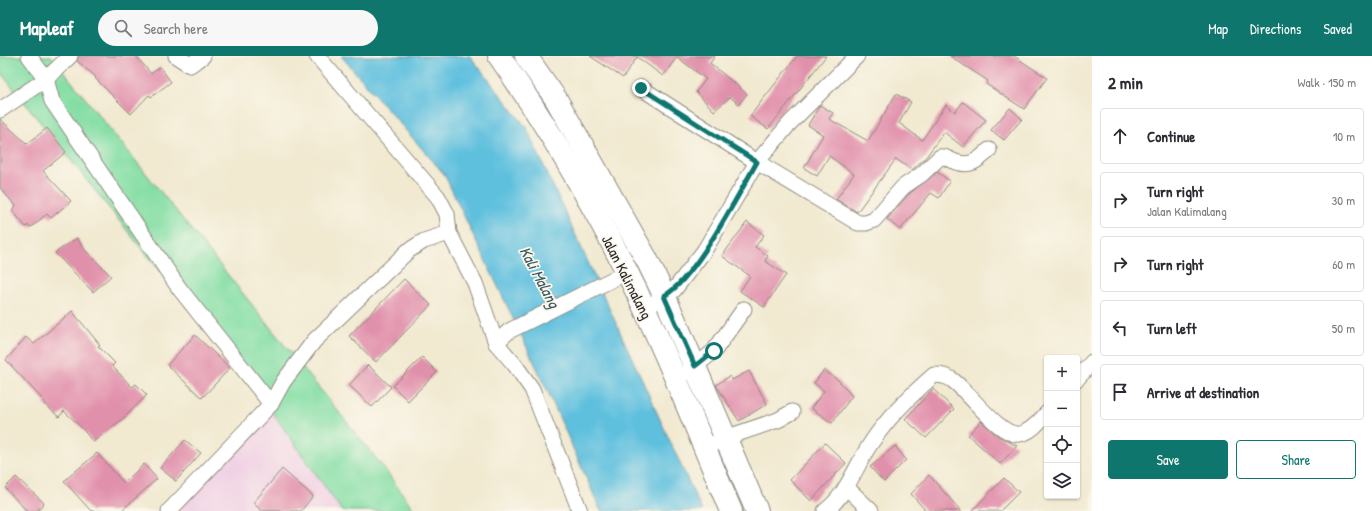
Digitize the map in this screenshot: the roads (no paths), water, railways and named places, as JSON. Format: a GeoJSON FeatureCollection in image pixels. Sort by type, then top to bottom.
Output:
{"type":"FeatureCollection","features":[{"type":"Feature","properties":{"kind":"main road","name":"Jalan Kalimalang"},"geometry":{"type":"LineString","coordinates":[[499,56],[564,155],[627,272],[677,382],[731,511]]}},
{"type":"Feature","properties":{"kind":"main road","name":"Jalan Kalimalang"},"geometry":{"type":"LineString","coordinates":[[526,56],[556,99],[647,260],[695,366],[757,511]]}},
{"type":"Feature","properties":{"kind":"street"},"geometry":{"type":"LineString","coordinates":[[29,56],[46,79],[52,101],[179,288],[271,404]]}},
{"type":"Feature","properties":{"kind":"street"},"geometry":{"type":"LineString","coordinates":[[0,110],[46,79],[70,56]]}},
{"type":"Feature","properties":{"kind":"street"},"geometry":{"type":"LineString","coordinates":[[176,56],[190,65],[203,56]]}},
{"type":"Feature","properties":{"kind":"street"},"geometry":{"type":"LineString","coordinates":[[317,56],[438,197],[447,214],[449,232],[475,282],[496,343],[515,365],[532,389],[580,511]]}},
{"type":"Feature","properties":{"kind":"street"},"geometry":{"type":"LineString","coordinates":[[644,309],[674,290],[704,251],[757,162],[790,123],[857,56]]}},
{"type":"Feature","properties":{"kind":"street"},"geometry":{"type":"LineString","coordinates":[[641,88],[757,162],[858,223],[866,223],[874,220],[903,187],[922,174],[938,158],[943,156],[962,164],[969,164],[978,160],[989,150]]}},
{"type":"Feature","properties":{"kind":"street"},"geometry":{"type":"LineString","coordinates":[[169,511],[271,404],[283,382],[314,341],[330,325],[408,251],[424,241],[449,232]]}},
{"type":"Feature","properties":{"kind":"street"},"geometry":{"type":"LineString","coordinates":[[496,343],[509,331],[627,272]]}},
{"type":"Feature","properties":{"kind":"street"},"geometry":{"type":"LineString","coordinates":[[677,382],[714,351],[744,309]]}},
{"type":"Feature","properties":{"kind":"street"},"geometry":{"type":"LineString","coordinates":[[1080,376],[1092,362]]}},
{"type":"Feature","properties":{"kind":"street"},"geometry":{"type":"LineString","coordinates":[[825,511],[842,495],[871,443],[888,420],[934,375],[942,375],[952,380],[976,404],[1011,434],[1020,434],[1031,429],[1044,416]]}},
{"type":"Feature","properties":{"kind":"street"},"geometry":{"type":"LineString","coordinates":[[704,449],[725,438],[778,420],[792,412]]}},
{"type":"Feature","properties":{"kind":"street"},"geometry":{"type":"LineString","coordinates":[[846,487],[871,511]]}},
{"type":"Feature","properties":{"kind":"water","name":"Kali Malang"},"geometry":{"type":"Polygon","coordinates":[[[341,56],[470,56],[526,127],[702,511],[601,511],[544,383],[444,174],[341,56]]]}}]}
